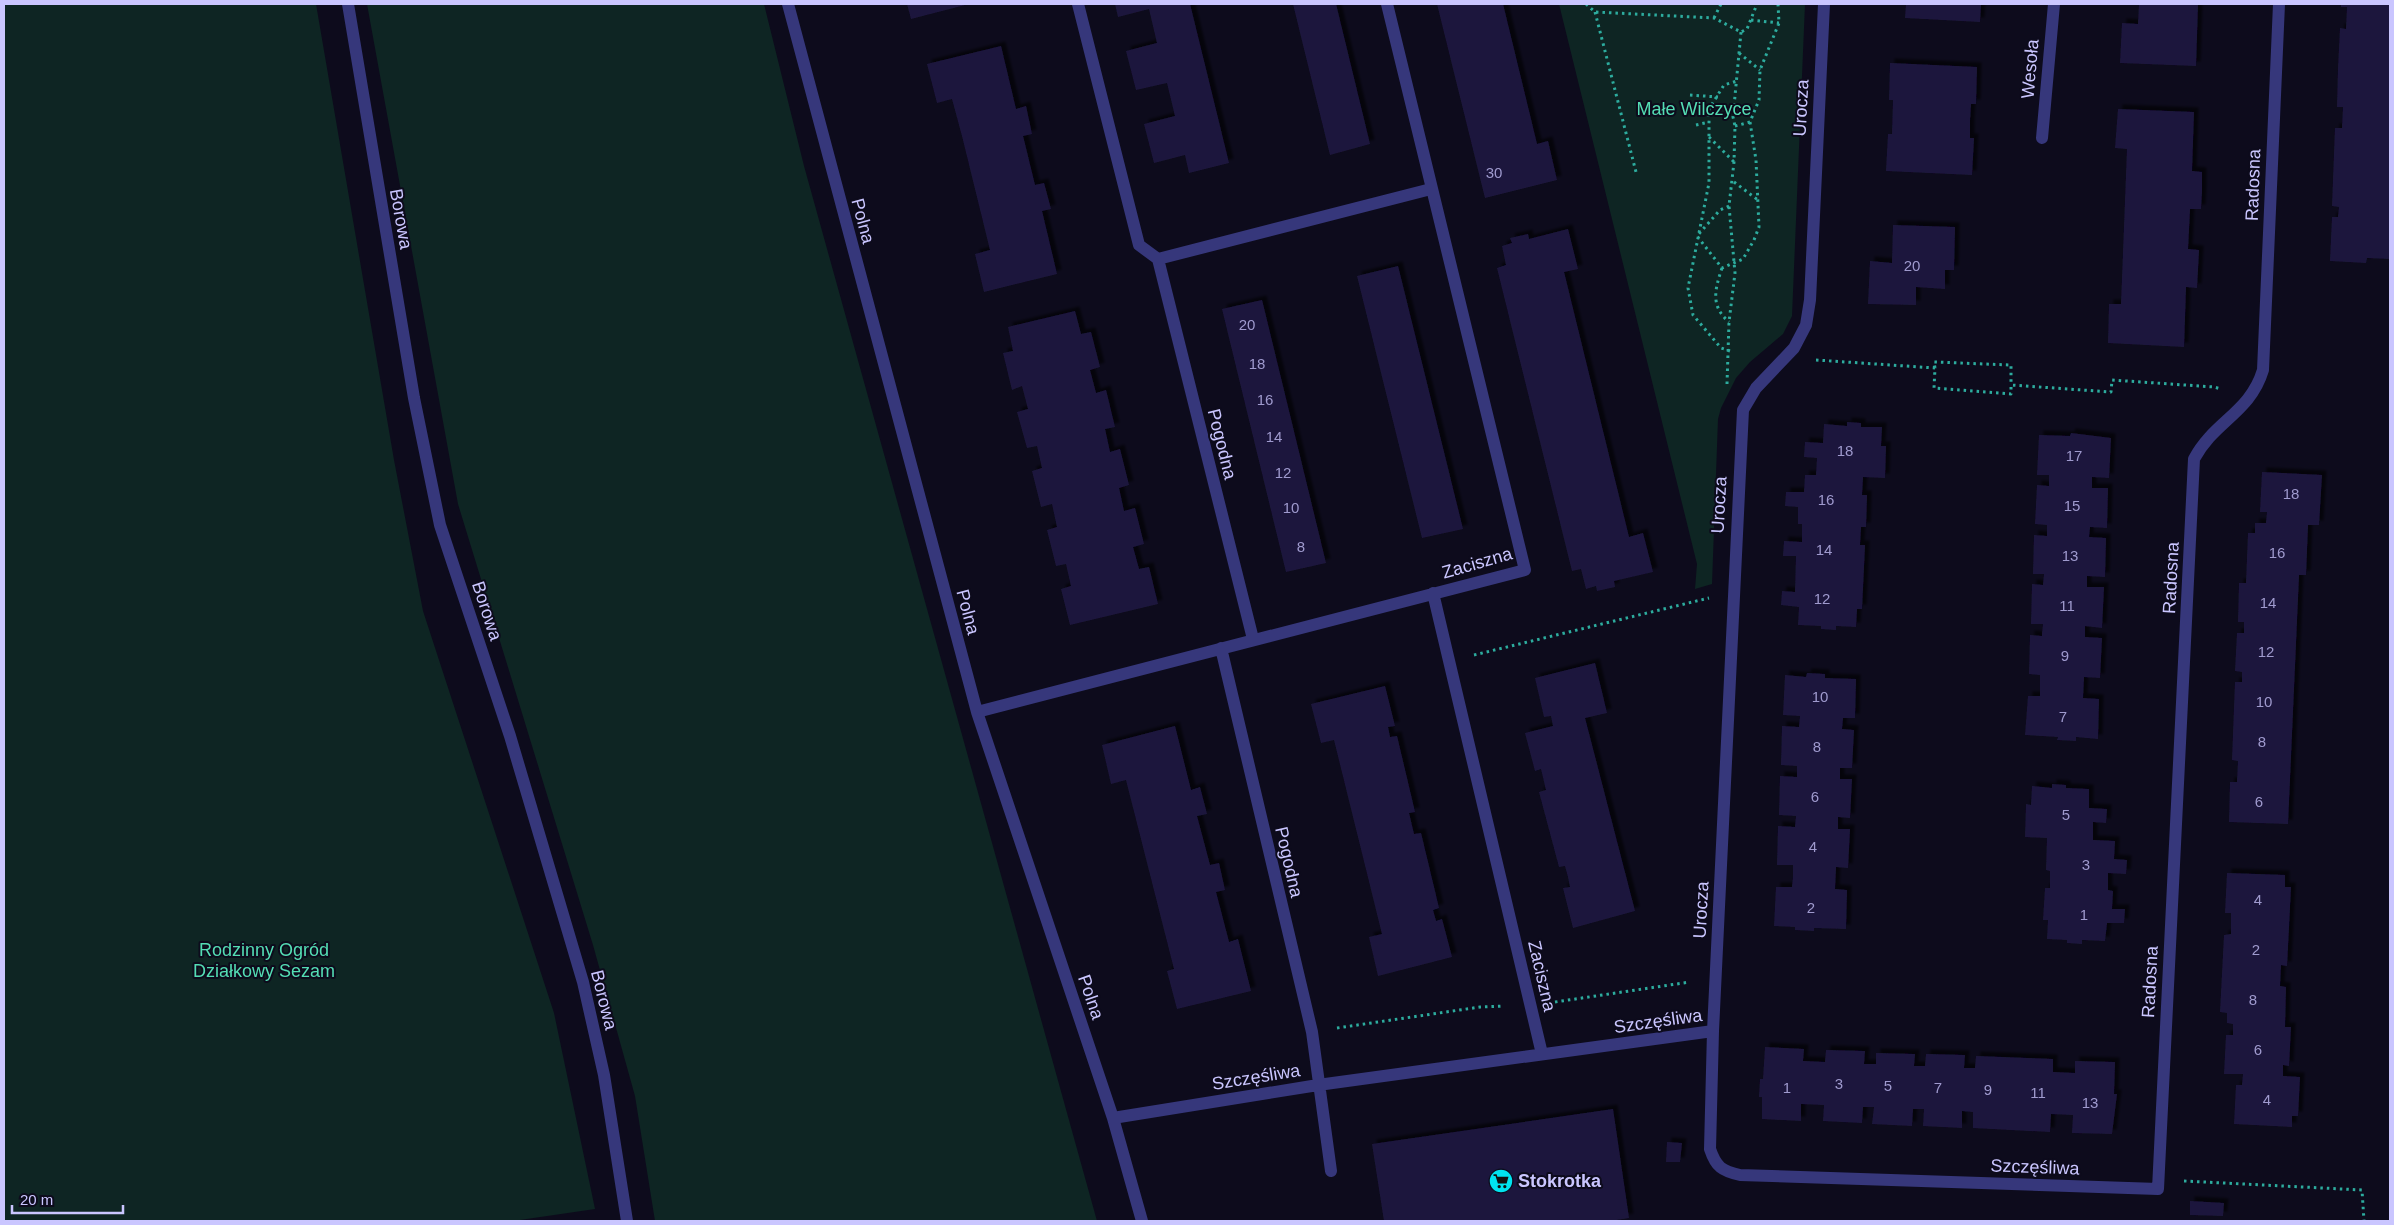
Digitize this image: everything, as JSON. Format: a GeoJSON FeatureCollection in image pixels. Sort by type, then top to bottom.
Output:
{"type":"FeatureCollection","features":[{"type":"Feature","properties":{"kind":"street","name":"Borowa"},"geometry":{"type":"LineString","coordinates":[[348,4],[414,398],[440,524],[510,736],[583,982],[604,1075],[627,1221]]}},
{"type":"Feature","properties":{"kind":"street","name":"Polna"},"geometry":{"type":"LineString","coordinates":[[788,4],[977,712],[1113,1118],[1142,1221]]}},
{"type":"Feature","properties":{"kind":"street"},"geometry":{"type":"LineString","coordinates":[[1078,4],[1139,245],[1158,259],[1431,189],[1387,4]]}},
{"type":"Feature","properties":{"kind":"street","name":"Urocza"},"geometry":{"type":"LineString","coordinates":[[1713,1031],[1740,431],[1743,410],[1747,402],[1756,388],[1794,348],[1806,325],[1810,300],[1824,4]]}},
{"type":"Feature","properties":{"kind":"street","name":"Wesoła"},"geometry":{"type":"LineString","coordinates":[[2042,138],[2054,4]]}},
{"type":"Feature","properties":{"kind":"street","name":"Radosna"},"geometry":{"type":"LineString","coordinates":[[2158,1180],[2194,459],[2202,444],[2214,431],[2250,399],[2258,387],[2263,370],[2279,4]]}},
{"type":"Feature","properties":{"kind":"street","name":"Zaciszna"},"geometry":{"type":"LineString","coordinates":[[1431,189],[1525,570],[1433,593],[1542,1054]]}},
{"type":"Feature","properties":{"kind":"street","name":"Pogodna"},"geometry":{"type":"LineString","coordinates":[[1158,259],[1253,639]]}},
{"type":"Feature","properties":{"kind":"street"},"geometry":{"type":"LineString","coordinates":[[977,712],[1433,593]]}},
{"type":"Feature","properties":{"kind":"street","name":"Pogodna"},"geometry":{"type":"LineString","coordinates":[[1221,648],[1312,1032],[1331,1171]]}},
{"type":"Feature","properties":{"kind":"street","name":"Szczęśliwa"},"geometry":{"type":"LineString","coordinates":[[1113,1118],[1318,1085],[1713,1031],[1710,1149],[1714,1162],[1726,1172],[1740,1175],[2158,1189],[2158,1180]]}},
{"type":"Feature","properties":{"kind":"path"},"geometry":{"type":"LineString","coordinates":[[1586,4],[1595,12],[1636,172]]}},
{"type":"Feature","properties":{"kind":"path"},"geometry":{"type":"LineString","coordinates":[[1714,18],[1721,4]]}},
{"type":"Feature","properties":{"kind":"path"},"geometry":{"type":"LineString","coordinates":[[1741,32],[1747,29],[1757,4]]}},
{"type":"Feature","properties":{"kind":"path"},"geometry":{"type":"LineString","coordinates":[[1729,322],[1721,315],[1714,292],[1722,268],[1743,259],[1759,227],[1756,160],[1750,122],[1759,100],[1760,70],[1779,24],[1778,4]]}},
{"type":"Feature","properties":{"kind":"path"},"geometry":{"type":"LineString","coordinates":[[1595,12],[1714,18],[1741,32]]}},
{"type":"Feature","properties":{"kind":"path"},"geometry":{"type":"LineString","coordinates":[[1751,20],[1779,24]]}},
{"type":"Feature","properties":{"kind":"path"},"geometry":{"type":"LineString","coordinates":[[1741,32],[1733,117],[1735,126],[1734,182],[1729,206],[1735,273],[1729,322],[1730,351],[1727,385],[1747,402]]}},
{"type":"Feature","properties":{"kind":"path"},"geometry":{"type":"LineString","coordinates":[[1738,53],[1760,70]]}},
{"type":"Feature","properties":{"kind":"path"},"geometry":{"type":"LineString","coordinates":[[1730,351],[1721,348],[1693,315],[1688,288],[1709,183],[1709,109],[1724,85],[1737,81]]}},
{"type":"Feature","properties":{"kind":"path"},"geometry":{"type":"LineString","coordinates":[[1690,96],[1718,96]]}},
{"type":"Feature","properties":{"kind":"path"},"geometry":{"type":"LineString","coordinates":[[1696,125],[1709,122]]}},
{"type":"Feature","properties":{"kind":"path"},"geometry":{"type":"LineString","coordinates":[[1735,126],[1750,122]]}},
{"type":"Feature","properties":{"kind":"path"},"geometry":{"type":"LineString","coordinates":[[1709,137],[1734,162]]}},
{"type":"Feature","properties":{"kind":"path"},"geometry":{"type":"LineString","coordinates":[[1734,182],[1758,200]]}},
{"type":"Feature","properties":{"kind":"path"},"geometry":{"type":"LineString","coordinates":[[1698,236],[1720,210],[1729,206]]}},
{"type":"Feature","properties":{"kind":"path"},"geometry":{"type":"LineString","coordinates":[[1698,236],[1722,268]]}},
{"type":"Feature","properties":{"kind":"path"},"geometry":{"type":"LineString","coordinates":[[1794,348],[1814,360],[1935,368]]}},
{"type":"Feature","properties":{"kind":"path"},"geometry":{"type":"LineString","coordinates":[[1934,362],[2011,365],[2010,385],[2011,394],[1934,388],[1934,362]]}},
{"type":"Feature","properties":{"kind":"path"},"geometry":{"type":"LineString","coordinates":[[2010,385],[2111,392],[2112,380],[2214,387],[2250,399]]}},
{"type":"Feature","properties":{"kind":"path"},"geometry":{"type":"LineString","coordinates":[[1449,661],[1714,596],[1733,595]]}},
{"type":"Feature","properties":{"kind":"path"},"geometry":{"type":"LineString","coordinates":[[2158,1180],[2362,1190],[2364,1221]]}},
{"type":"Feature","properties":{"kind":"green space","name":"Rodzinny Ogród Działkowy Sezam"},"geometry":{"type":"Polygon","coordinates":[[[4,4],[316,4],[394,460],[423,611],[554,1013],[595,1209],[513,1221],[4,1221],[4,4]]]}},
{"type":"Feature","properties":{"kind":"green space"},"geometry":{"type":"Polygon","coordinates":[[[367,4],[764,4],[804,166],[1097,1221],[655,1221],[635,1096],[593,945],[458,504],[367,4]]]}},
{"type":"Feature","properties":{"kind":"green space","name":"Małe Wilczyce"},"geometry":{"type":"Polygon","coordinates":[[[1559,4],[1805,4],[1792,316],[1783,334],[1750,362],[1736,378],[1721,408],[1718,419],[1712,584],[1695,589],[1697,564],[1559,4]]]}},
{"type":"Feature","properties":{"kind":"building"},"geometry":{"type":"Polygon","coordinates":[[[907,4],[969,4],[911,19],[907,4]]]}},
{"type":"Feature","properties":{"kind":"building"},"geometry":{"type":"Polygon","coordinates":[[[1115,4],[1190,4],[1229,163],[1189,173],[1185,155],[1154,163],[1144,124],[1175,116],[1167,83],[1136,90],[1126,51],[1157,43],[1149,9],[1118,17],[1115,4]]]}},
{"type":"Feature","properties":{"kind":"building"},"geometry":{"type":"Polygon","coordinates":[[[1293,4],[1336,4],[1370,144],[1330,155],[1293,4]]]}},
{"type":"Feature","properties":{"kind":"building"},"geometry":{"type":"Polygon","coordinates":[[[1437,4],[1503,4],[1537,144],[1548,141],[1557,180],[1485,198],[1437,4]]]}},
{"type":"Feature","properties":{"kind":"building"},"geometry":{"type":"Polygon","coordinates":[[[1906,4],[1981,4],[1980,22],[1905,18],[1906,4]]]}},
{"type":"Feature","properties":{"kind":"building"},"geometry":{"type":"Polygon","coordinates":[[[2139,4],[2198,4],[2196,66],[2120,63],[2122,23],[2138,24],[2139,4]]]}},
{"type":"Feature","properties":{"kind":"building"},"geometry":{"type":"Polygon","coordinates":[[[2341,4],[2390,4],[2390,259],[2367,258],[2366,263],[2330,261],[2332,217],[2338,217],[2339,207],[2332,206],[2335,128],[2342,128],[2343,107],[2337,107],[2340,28],[2346,29],[2347,7],[2341,7],[2341,4]]]}},
{"type":"Feature","properties":{"kind":"building"},"geometry":{"type":"Polygon","coordinates":[[[1001,46],[1016,109],[1026,106],[1032,134],[1023,136],[1035,185],[1044,183],[1051,209],[1042,211],[1057,274],[984,292],[975,254],[990,250],[962,136],[952,99],[937,103],[927,64],[1001,46]]]}},
{"type":"Feature","properties":{"kind":"building"},"geometry":{"type":"Polygon","coordinates":[[[1890,63],[1977,67],[1976,104],[1971,104],[1970,121],[1970,138],[1974,138],[1972,175],[1886,171],[1888,134],[1892,134],[1893,100],[1889,100],[1890,63]]]}},
{"type":"Feature","properties":{"kind":"building"},"geometry":{"type":"Polygon","coordinates":[[[2118,109],[2194,112],[2192,171],[2202,172],[2202,191],[2201,209],[2190,209],[2188,249],[2199,250],[2197,288],[2186,287],[2184,347],[2108,343],[2109,304],[2121,304],[2127,149],[2115,148],[2118,109]]]}},
{"type":"Feature","properties":{"kind":"building"},"geometry":{"type":"Polygon","coordinates":[[[1893,225],[1955,227],[1954,270],[1945,270],[1945,289],[1916,287],[1916,305],[1868,304],[1870,261],[1892,263],[1893,225]]]}},
{"type":"Feature","properties":{"kind":"building"},"geometry":{"type":"Polygon","coordinates":[[[1568,229],[1578,269],[1564,272],[1629,537],[1643,533],[1653,572],[1614,581],[1615,587],[1597,591],[1596,586],[1586,589],[1581,569],[1572,571],[1497,268],[1506,265],[1502,246],[1512,243],[1510,238],[1528,234],[1529,239],[1568,229]]]}},
{"type":"Feature","properties":{"kind":"building"},"geometry":{"type":"Polygon","coordinates":[[[1398,266],[1463,529],[1422,538],[1357,276],[1398,266]]]}},
{"type":"Feature","properties":{"kind":"building"},"geometry":{"type":"Polygon","coordinates":[[[1262,300],[1326,563],[1286,572],[1222,309],[1262,300]]]}},
{"type":"Feature","properties":{"kind":"building"},"geometry":{"type":"Polygon","coordinates":[[[1075,311],[1081,334],[1091,332],[1100,367],[1090,370],[1096,393],[1106,390],[1115,427],[1105,429],[1110,452],[1120,449],[1129,485],[1119,488],[1124,511],[1135,508],[1144,544],[1133,547],[1139,569],[1149,567],[1158,604],[1070,625],[1061,589],[1071,586],[1066,564],[1056,566],[1047,530],[1057,527],[1052,504],[1041,507],[1032,471],[1042,468],[1037,446],[1027,448],[1017,412],[1028,409],[1022,386],[1012,390],[1003,353],[1013,351],[1008,327],[1075,311]]]}},
{"type":"Feature","properties":{"kind":"building"},"geometry":{"type":"Polygon","coordinates":[[[1847,422],[1861,423],[1861,427],[1882,427],[1881,446],[1886,446],[1885,478],[1863,477],[1862,495],[1867,495],[1866,527],[1861,527],[1860,545],[1865,545],[1862,609],[1857,609],[1856,627],[1836,626],[1836,630],[1821,629],[1821,626],[1798,625],[1799,607],[1781,605],[1782,591],[1795,592],[1796,556],[1783,556],[1784,541],[1802,542],[1802,524],[1798,524],[1798,507],[1785,506],[1786,492],[1804,492],[1805,475],[1816,475],[1817,458],[1804,457],[1805,442],[1823,443],[1824,424],[1847,426],[1847,422]]]}},
{"type":"Feature","properties":{"kind":"building"},"geometry":{"type":"Polygon","coordinates":[[[2071,433],[2111,438],[2109,478],[2092,477],[2092,488],[2108,488],[2107,528],[2090,527],[2089,537],[2106,538],[2105,577],[2087,576],[2087,587],[2104,587],[2102,628],[2085,626],[2085,637],[2102,638],[2100,678],[2084,677],[2083,698],[2099,699],[2098,739],[2076,737],[2076,741],[2057,740],[2058,737],[2025,735],[2028,696],[2040,696],[2040,675],[2029,674],[2030,635],[2042,636],[2043,624],[2031,624],[2032,584],[2043,585],[2044,574],[2033,574],[2034,535],[2047,536],[2047,525],[2035,524],[2037,485],[2049,486],[2049,475],[2037,475],[2039,435],[2070,436],[2071,433]]]}},
{"type":"Feature","properties":{"kind":"building"},"geometry":{"type":"Polygon","coordinates":[[[2262,472],[2322,475],[2319,525],[2308,525],[2306,575],[2299,575],[2288,824],[2229,822],[2230,782],[2237,782],[2238,761],[2232,760],[2235,682],[2242,682],[2242,672],[2235,671],[2237,633],[2244,633],[2244,622],[2238,622],[2239,583],[2246,583],[2248,533],[2255,533],[2255,523],[2266,523],[2267,512],[2260,512],[2262,472]]]}},
{"type":"Feature","properties":{"kind":"building"},"geometry":{"type":"Polygon","coordinates":[[[1595,663],[1607,713],[1585,718],[1635,911],[1573,928],[1563,888],[1570,887],[1568,877],[1565,866],[1559,867],[1539,792],[1546,790],[1541,769],[1535,771],[1525,733],[1553,726],[1551,716],[1544,717],[1535,678],[1595,663]]]}},
{"type":"Feature","properties":{"kind":"building"},"geometry":{"type":"Polygon","coordinates":[[[1807,673],[1825,674],[1825,678],[1856,679],[1855,718],[1843,718],[1842,729],[1854,730],[1852,768],[1840,768],[1840,779],[1852,779],[1850,818],[1838,817],[1838,829],[1850,829],[1848,868],[1836,867],[1835,889],[1847,890],[1846,929],[1814,928],[1814,931],[1795,930],[1795,927],[1774,926],[1776,887],[1792,887],[1793,877],[1793,865],[1777,865],[1778,826],[1795,827],[1796,816],[1779,815],[1780,776],[1797,777],[1797,766],[1781,765],[1782,726],[1799,727],[1800,716],[1783,715],[1785,675],[1806,677],[1807,673]]]}},
{"type":"Feature","properties":{"kind":"building"},"geometry":{"type":"Polygon","coordinates":[[[1385,686],[1395,726],[1388,727],[1390,737],[1397,736],[1415,812],[1409,813],[1414,834],[1421,833],[1439,908],[1433,910],[1436,921],[1442,919],[1452,957],[1378,976],[1369,937],[1382,934],[1334,740],[1321,743],[1311,704],[1385,686]]]}},
{"type":"Feature","properties":{"kind":"building"},"geometry":{"type":"Polygon","coordinates":[[[1175,726],[1191,790],[1200,787],[1207,814],[1197,816],[1210,865],[1219,863],[1225,890],[1216,892],[1229,942],[1238,939],[1251,991],[1177,1009],[1167,971],[1174,969],[1126,780],[1111,784],[1102,745],[1175,726]]]}},
{"type":"Feature","properties":{"kind":"building"},"geometry":{"type":"Polygon","coordinates":[[[2052,784],[2066,785],[2066,788],[2089,789],[2089,808],[2107,809],[2106,823],[2093,822],[2093,840],[2115,841],[2114,859],[2127,860],[2126,874],[2108,873],[2108,890],[2113,891],[2112,909],[2125,909],[2124,923],[2107,923],[2105,941],[2082,940],[2082,944],[2067,943],[2067,940],[2047,939],[2048,920],[2043,920],[2045,888],[2050,888],[2050,871],[2046,870],[2047,838],[2025,837],[2026,804],[2031,805],[2032,786],[2052,788],[2052,784]]]}},
{"type":"Feature","properties":{"kind":"building"},"geometry":{"type":"Polygon","coordinates":[[[2227,873],[2285,875],[2285,887],[2291,887],[2287,966],[2281,965],[2280,986],[2286,987],[2285,1027],[2291,1027],[2289,1066],[2283,1065],[2283,1076],[2300,1077],[2298,1116],[2292,1116],[2292,1127],[2234,1124],[2236,1085],[2242,1085],[2243,1074],[2224,1074],[2226,1035],[2233,1035],[2233,1024],[2227,1023],[2227,1013],[2220,1012],[2224,935],[2231,934],[2231,913],[2225,913],[2227,873]]]}},
{"type":"Feature","properties":{"kind":"building"},"geometry":{"type":"Polygon","coordinates":[[[1765,1047],[1804,1049],[1803,1061],[1825,1062],[1826,1050],[1865,1051],[1864,1064],[1876,1064],[1876,1053],[1915,1054],[1914,1066],[1925,1066],[1926,1054],[1965,1055],[1964,1068],[1975,1068],[1976,1056],[2053,1059],[2053,1072],[2075,1073],[2075,1061],[2115,1062],[2114,1094],[2117,1094],[2112,1134],[2072,1133],[2073,1115],[2051,1114],[2050,1132],[1973,1128],[1973,1112],[1962,1111],[1962,1128],[1923,1126],[1924,1109],[1913,1109],[1912,1126],[1872,1124],[1874,1107],[1863,1107],[1862,1123],[1823,1121],[1824,1105],[1801,1104],[1801,1121],[1762,1119],[1762,1097],[1759,1097],[1760,1079],[1763,1079],[1765,1047]]]}},
{"type":"Feature","properties":{"kind":"building","name":"Stokrotka"},"geometry":{"type":"Polygon","coordinates":[[[1613,1109],[1629,1218],[1610,1221],[1384,1221],[1372,1144],[1613,1109]]]}},
{"type":"Feature","properties":{"kind":"building"},"geometry":{"type":"Polygon","coordinates":[[[1667,1142],[1682,1143],[1680,1162],[1666,1162],[1667,1142]]]}},
{"type":"Feature","properties":{"kind":"building"},"geometry":{"type":"Polygon","coordinates":[[[2190,1201],[2224,1203],[2223,1216],[2190,1215],[2190,1201]]]}},
{"type":"Feature","properties":{"kind":"place","name":"Stokrotka"},"geometry":{"type":"Point","coordinates":[1501,1181]}}]}
